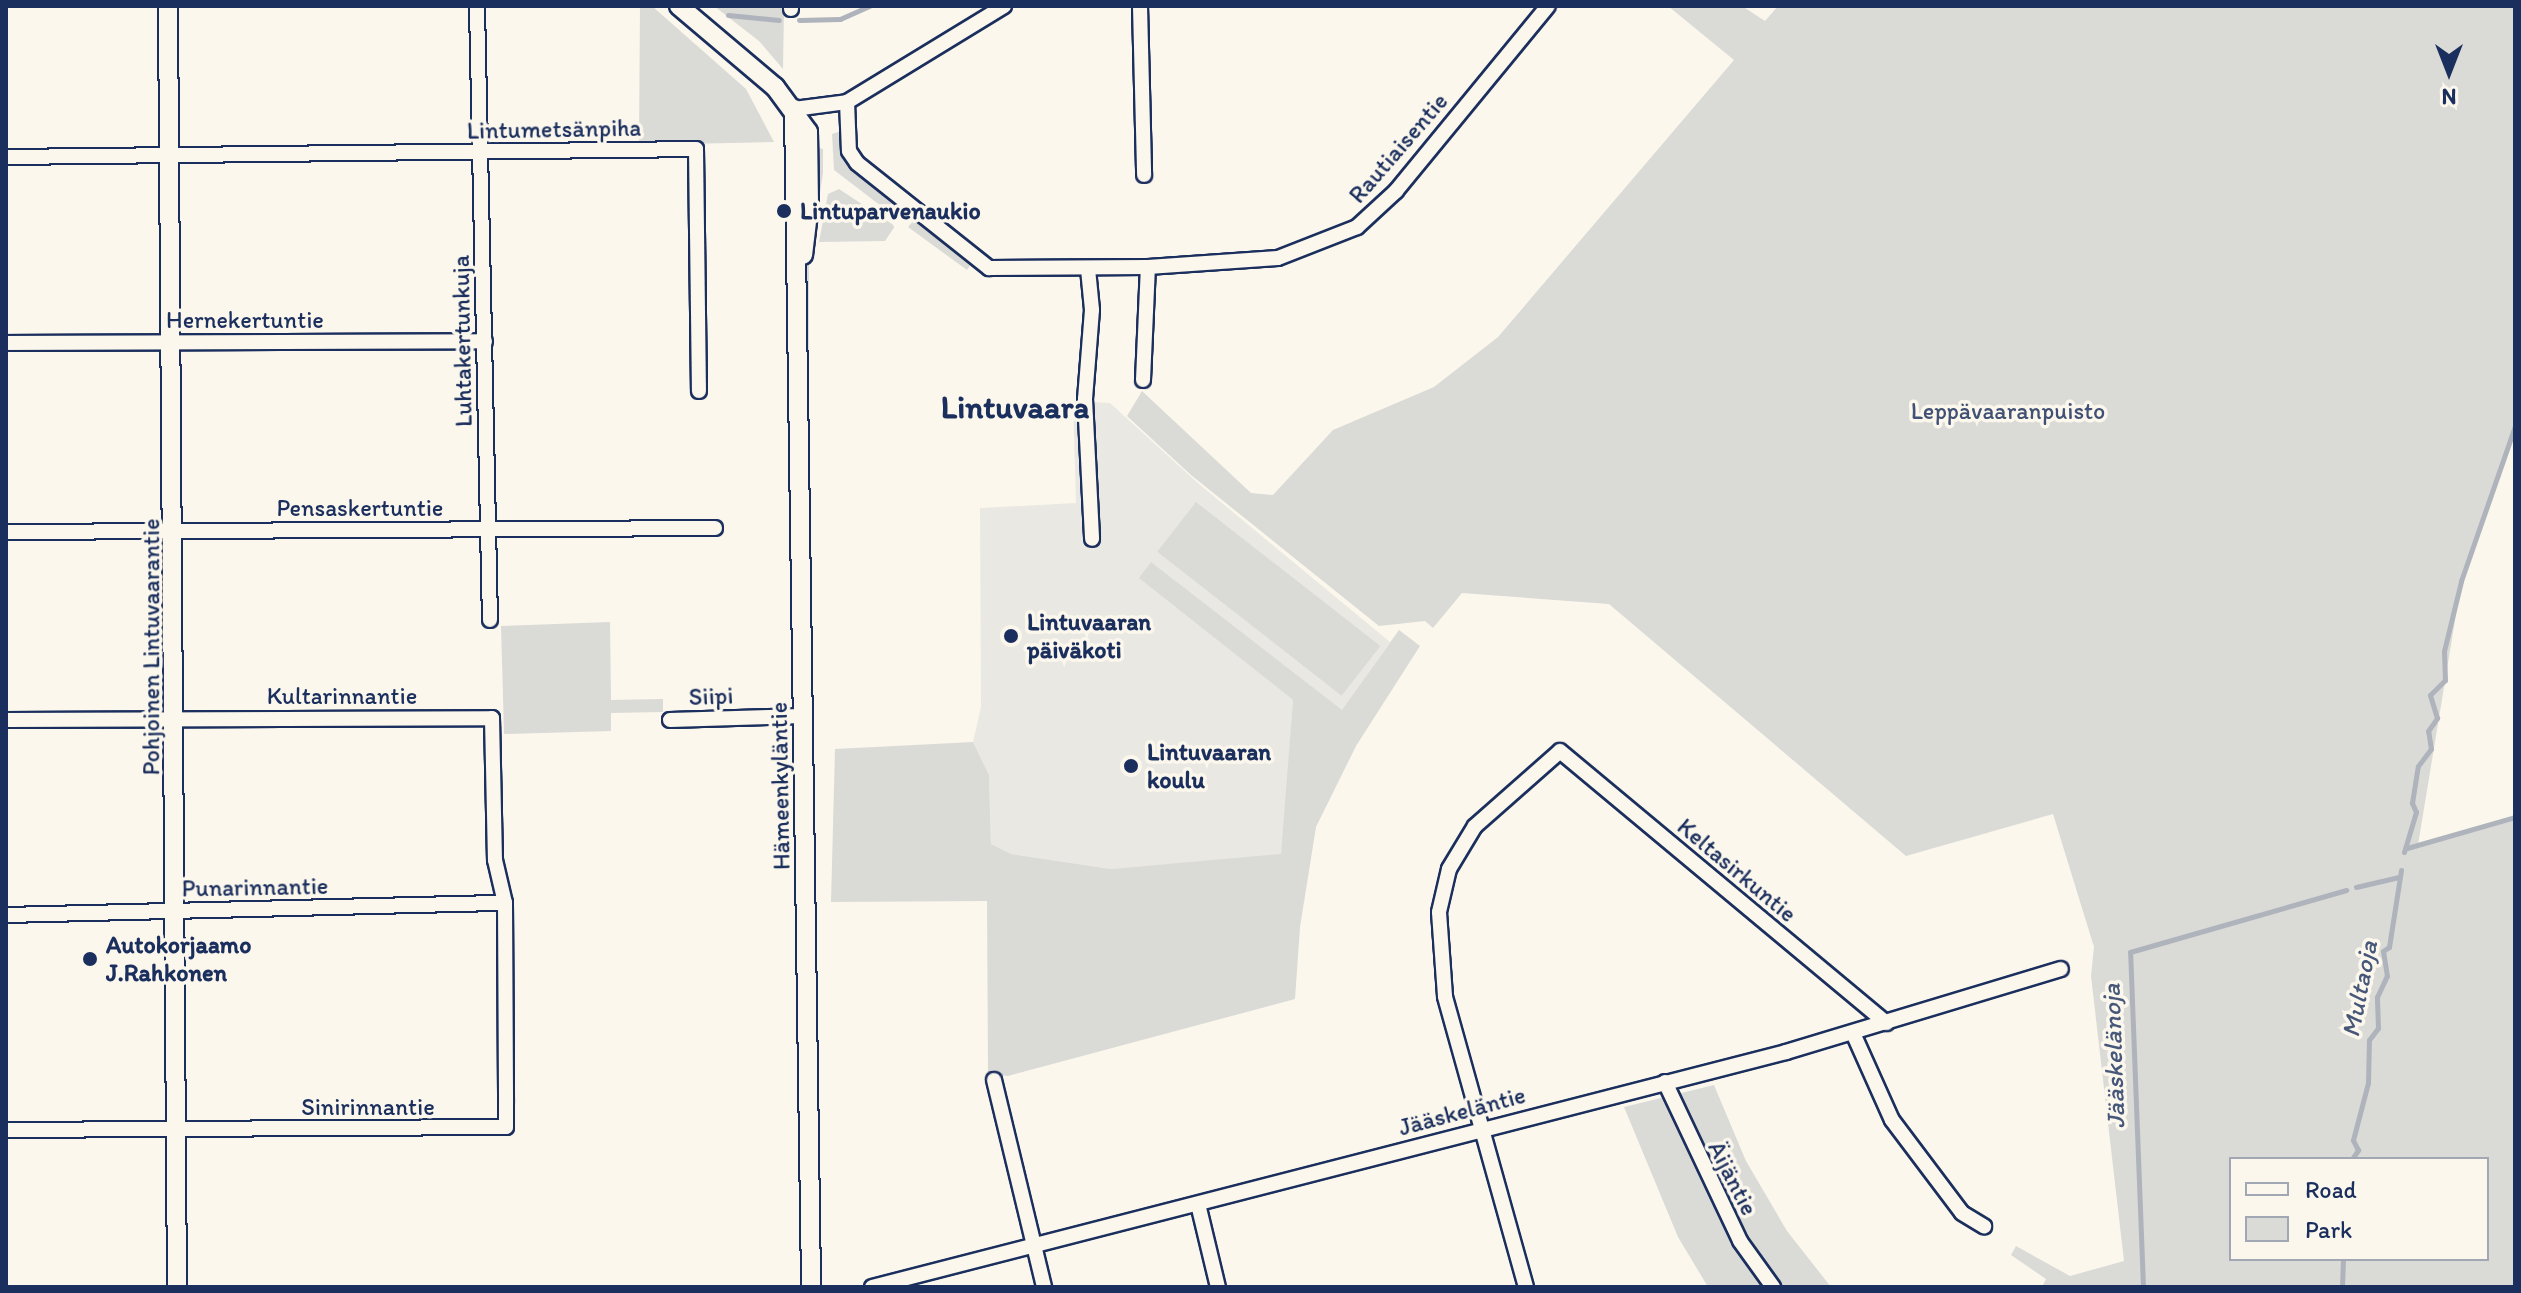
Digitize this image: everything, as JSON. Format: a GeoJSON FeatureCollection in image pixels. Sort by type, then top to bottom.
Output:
{"type":"FeatureCollection","features":[{"type":"Feature","properties":{"kind":"street","name":"Pohjoinen Lintuvaarantie"},"geometry":{"type":"LineString","coordinates":[[168,6],[173,341],[177,1287]]}},
{"type":"Feature","properties":{"kind":"street","name":"Luhtakertunkuja"},"geometry":{"type":"LineString","coordinates":[[477,6],[490,620]]}},
{"type":"Feature","properties":{"kind":"street"},"geometry":{"type":"LineString","coordinates":[[679,6],[794,109],[847,102],[1004,6]]}},
{"type":"Feature","properties":{"kind":"street"},"geometry":{"type":"LineString","coordinates":[[1140,6],[1144,175]]}},
{"type":"Feature","properties":{"kind":"street","name":"Rautiaisentie"},"geometry":{"type":"LineString","coordinates":[[847,102],[849,151],[857,163],[979,262],[1000,270],[1148,267],[1278,258],[1357,227],[1396,191],[1548,6]]}},
{"type":"Feature","properties":{"kind":"street","name":"Hämeenkyläntie"},"geometry":{"type":"LineString","coordinates":[[794,109],[811,1287]]}},
{"type":"Feature","properties":{"kind":"street","name":"Lintumetsänpiha"},"geometry":{"type":"LineString","coordinates":[[6,157],[696,149],[699,391]]}},
{"type":"Feature","properties":{"kind":"street"},"geometry":{"type":"LineString","coordinates":[[1143,380],[1148,267]]}},
{"type":"Feature","properties":{"kind":"street"},"geometry":{"type":"LineString","coordinates":[[1088,269],[1092,310],[1085,399],[1092,539]]}},
{"type":"Feature","properties":{"kind":"street","name":"Hernekertuntie"},"geometry":{"type":"LineString","coordinates":[[6,343],[485,341]]}},
{"type":"Feature","properties":{"kind":"street","name":"Pensaskertuntie"},"geometry":{"type":"LineString","coordinates":[[6,532],[715,528]]}},
{"type":"Feature","properties":{"kind":"street","name":"Siipi"},"geometry":{"type":"LineString","coordinates":[[670,720],[802,716]]}},
{"type":"Feature","properties":{"kind":"street","name":"Kultarinnantie"},"geometry":{"type":"LineString","coordinates":[[6,720],[492,718],[495,860],[505,903]]}},
{"type":"Feature","properties":{"kind":"street","name":"Keltasirkuntie"},"geometry":{"type":"LineString","coordinates":[[1482,1128],[1445,996],[1438,936],[1442,891],[1449,869],[1475,826],[1560,751],[1886,1023]]}},
{"type":"Feature","properties":{"kind":"street","name":"Punarinnantie"},"geometry":{"type":"LineString","coordinates":[[6,915],[505,903]]}},
{"type":"Feature","properties":{"kind":"street","name":"Sinirinnantie"},"geometry":{"type":"LineString","coordinates":[[6,1130],[506,1127],[505,903]]}},
{"type":"Feature","properties":{"kind":"street","name":"Jääskeläntie"},"geometry":{"type":"LineString","coordinates":[[872,1287],[1853,1033],[2061,969]]}},
{"type":"Feature","properties":{"kind":"street"},"geometry":{"type":"LineString","coordinates":[[1853,1033],[1892,1120],[1962,1213],[1984,1226]]}},
{"type":"Feature","properties":{"kind":"street"},"geometry":{"type":"LineString","coordinates":[[994,1080],[1044,1287]]}},
{"type":"Feature","properties":{"kind":"street","name":"Äijäntie"},"geometry":{"type":"LineString","coordinates":[[1665,1082],[1740,1241],[1773,1287]]}},
{"type":"Feature","properties":{"kind":"street"},"geometry":{"type":"LineString","coordinates":[[1482,1128],[1526,1287]]}},
{"type":"Feature","properties":{"kind":"street"},"geometry":{"type":"LineString","coordinates":[[1198,1204],[1218,1287]]}},
{"type":"Feature","properties":{"kind":"shaded area"},"geometry":{"type":"Polygon","coordinates":[[[1073,401],[1110,403],[1199,484],[1390,642],[1342,711],[1152,563],[1140,578],[1293,700],[1282,855],[1111,869],[1011,854],[991,844],[989,775],[973,742],[981,707],[980,508],[1076,503],[1073,401]]]}},
{"type":"Feature","properties":{"kind":"green space"},"geometry":{"type":"Polygon","coordinates":[[[640,6],[652,6],[746,89],[774,142],[639,145],[640,6]]]}},
{"type":"Feature","properties":{"kind":"green space"},"geometry":{"type":"Polygon","coordinates":[[[714,6],[784,6],[783,69],[759,41],[714,6]]]}},
{"type":"Feature","properties":{"kind":"green space","name":"Leppävaaranpuisto"},"geometry":{"type":"Polygon","coordinates":[[[1668,6],[1742,6],[1765,21],[1778,6],[2515,6],[2515,428],[2463,572],[2418,845],[2515,817],[2515,1287],[2042,1287],[2046,1279],[2011,1255],[2016,1246],[2070,1276],[2124,1261],[2091,976],[2094,947],[2053,814],[1906,856],[1609,604],[1462,593],[1433,628],[1425,621],[1379,626],[1191,475],[1127,416],[1142,391],[1251,493],[1273,495],[1333,430],[1434,387],[1498,337],[1734,60],[1668,6]]]}},
{"type":"Feature","properties":{"kind":"green space"},"geometry":{"type":"Polygon","coordinates":[[[841,131],[847,161],[903,212],[898,219],[834,170],[832,134],[841,131]]]}},
{"type":"Feature","properties":{"kind":"green space"},"geometry":{"type":"Polygon","coordinates":[[[814,147],[823,149],[823,173],[809,266],[809,352],[803,355],[802,289],[814,147]]]}},
{"type":"Feature","properties":{"kind":"green space"},"geometry":{"type":"Polygon","coordinates":[[[839,189],[895,226],[885,241],[819,242],[828,194],[839,189]]]}},
{"type":"Feature","properties":{"kind":"green space"},"geometry":{"type":"Polygon","coordinates":[[[914,220],[970,266],[967,270],[908,227],[914,220]]]}},
{"type":"Feature","properties":{"kind":"green space"},"geometry":{"type":"Polygon","coordinates":[[[1196,502],[1380,646],[1342,696],[1157,552],[1196,502]]]}},
{"type":"Feature","properties":{"kind":"green space"},"geometry":{"type":"Polygon","coordinates":[[[1151,562],[1342,710],[1399,630],[1420,646],[1356,746],[1316,827],[1300,927],[1295,999],[1008,1076],[988,1074],[987,901],[831,902],[835,749],[973,742],[989,775],[991,844],[1011,854],[1111,869],[1281,854],[1293,700],[1139,578],[1151,562]]]}},
{"type":"Feature","properties":{"kind":"green space"},"geometry":{"type":"Polygon","coordinates":[[[610,622],[611,700],[663,699],[663,712],[611,713],[611,731],[504,734],[501,626],[610,622]]]}},
{"type":"Feature","properties":{"kind":"green space"},"geometry":{"type":"Polygon","coordinates":[[[1714,1085],[1746,1161],[1787,1231],[1831,1287],[1708,1287],[1678,1237],[1624,1107],[1714,1085]]]}},
{"type":"Feature","properties":{"kind":"waterway"},"geometry":{"type":"LineString","coordinates":[[799,20],[840,19],[869,6]]}},
{"type":"Feature","properties":{"kind":"waterway"},"geometry":{"type":"LineString","coordinates":[[728,15],[779,20]]}},
{"type":"Feature","properties":{"kind":"waterway","name":"Multaoja"},"geometry":{"type":"LineString","coordinates":[[2404,852],[2416,812],[2412,803],[2418,766],[2431,749],[2428,731],[2437,718],[2430,695],[2445,680],[2444,651],[2461,581],[2515,426]]}},
{"type":"Feature","properties":{"kind":"waterway"},"geometry":{"type":"LineString","coordinates":[[2407,848],[2515,817]]}},
{"type":"Feature","properties":{"kind":"waterway","name":"Multaoja"},"geometry":{"type":"LineString","coordinates":[[2353,1157],[2358,1150],[2353,1140],[2368,1083],[2369,1040],[2378,1028],[2377,997],[2387,976],[2383,951],[2389,947],[2401,870]]}},
{"type":"Feature","properties":{"kind":"waterway","name":"Jääskelänoja"},"geometry":{"type":"LineString","coordinates":[[2356,887],[2399,877]]}},
{"type":"Feature","properties":{"kind":"waterway","name":"Jääskelänoja"},"geometry":{"type":"LineString","coordinates":[[2143,1287],[2130,952],[2346,890]]}},
{"type":"Feature","properties":{"kind":"waterway","name":"Multaoja"},"geometry":{"type":"LineString","coordinates":[[2342,1287],[2343,1261]]}},
{"type":"Feature","properties":{"kind":"place","name":"Lintuparvenaukio"},"geometry":{"type":"Point","coordinates":[784,211]}},
{"type":"Feature","properties":{"kind":"place","name":"Lintuvaaran päiväkoti"},"geometry":{"type":"Point","coordinates":[1011,636]}},
{"type":"Feature","properties":{"kind":"place","name":"Lintuvaaran koulu"},"geometry":{"type":"Point","coordinates":[1131,766]}},
{"type":"Feature","properties":{"kind":"place","name":"Autokorjaamo J.Rahkonen"},"geometry":{"type":"Point","coordinates":[90,959]}},
{"type":"Feature","properties":{"kind":"district","name":"Lintuvaara"},"geometry":{"type":"Point","coordinates":[1015,407]}}]}
